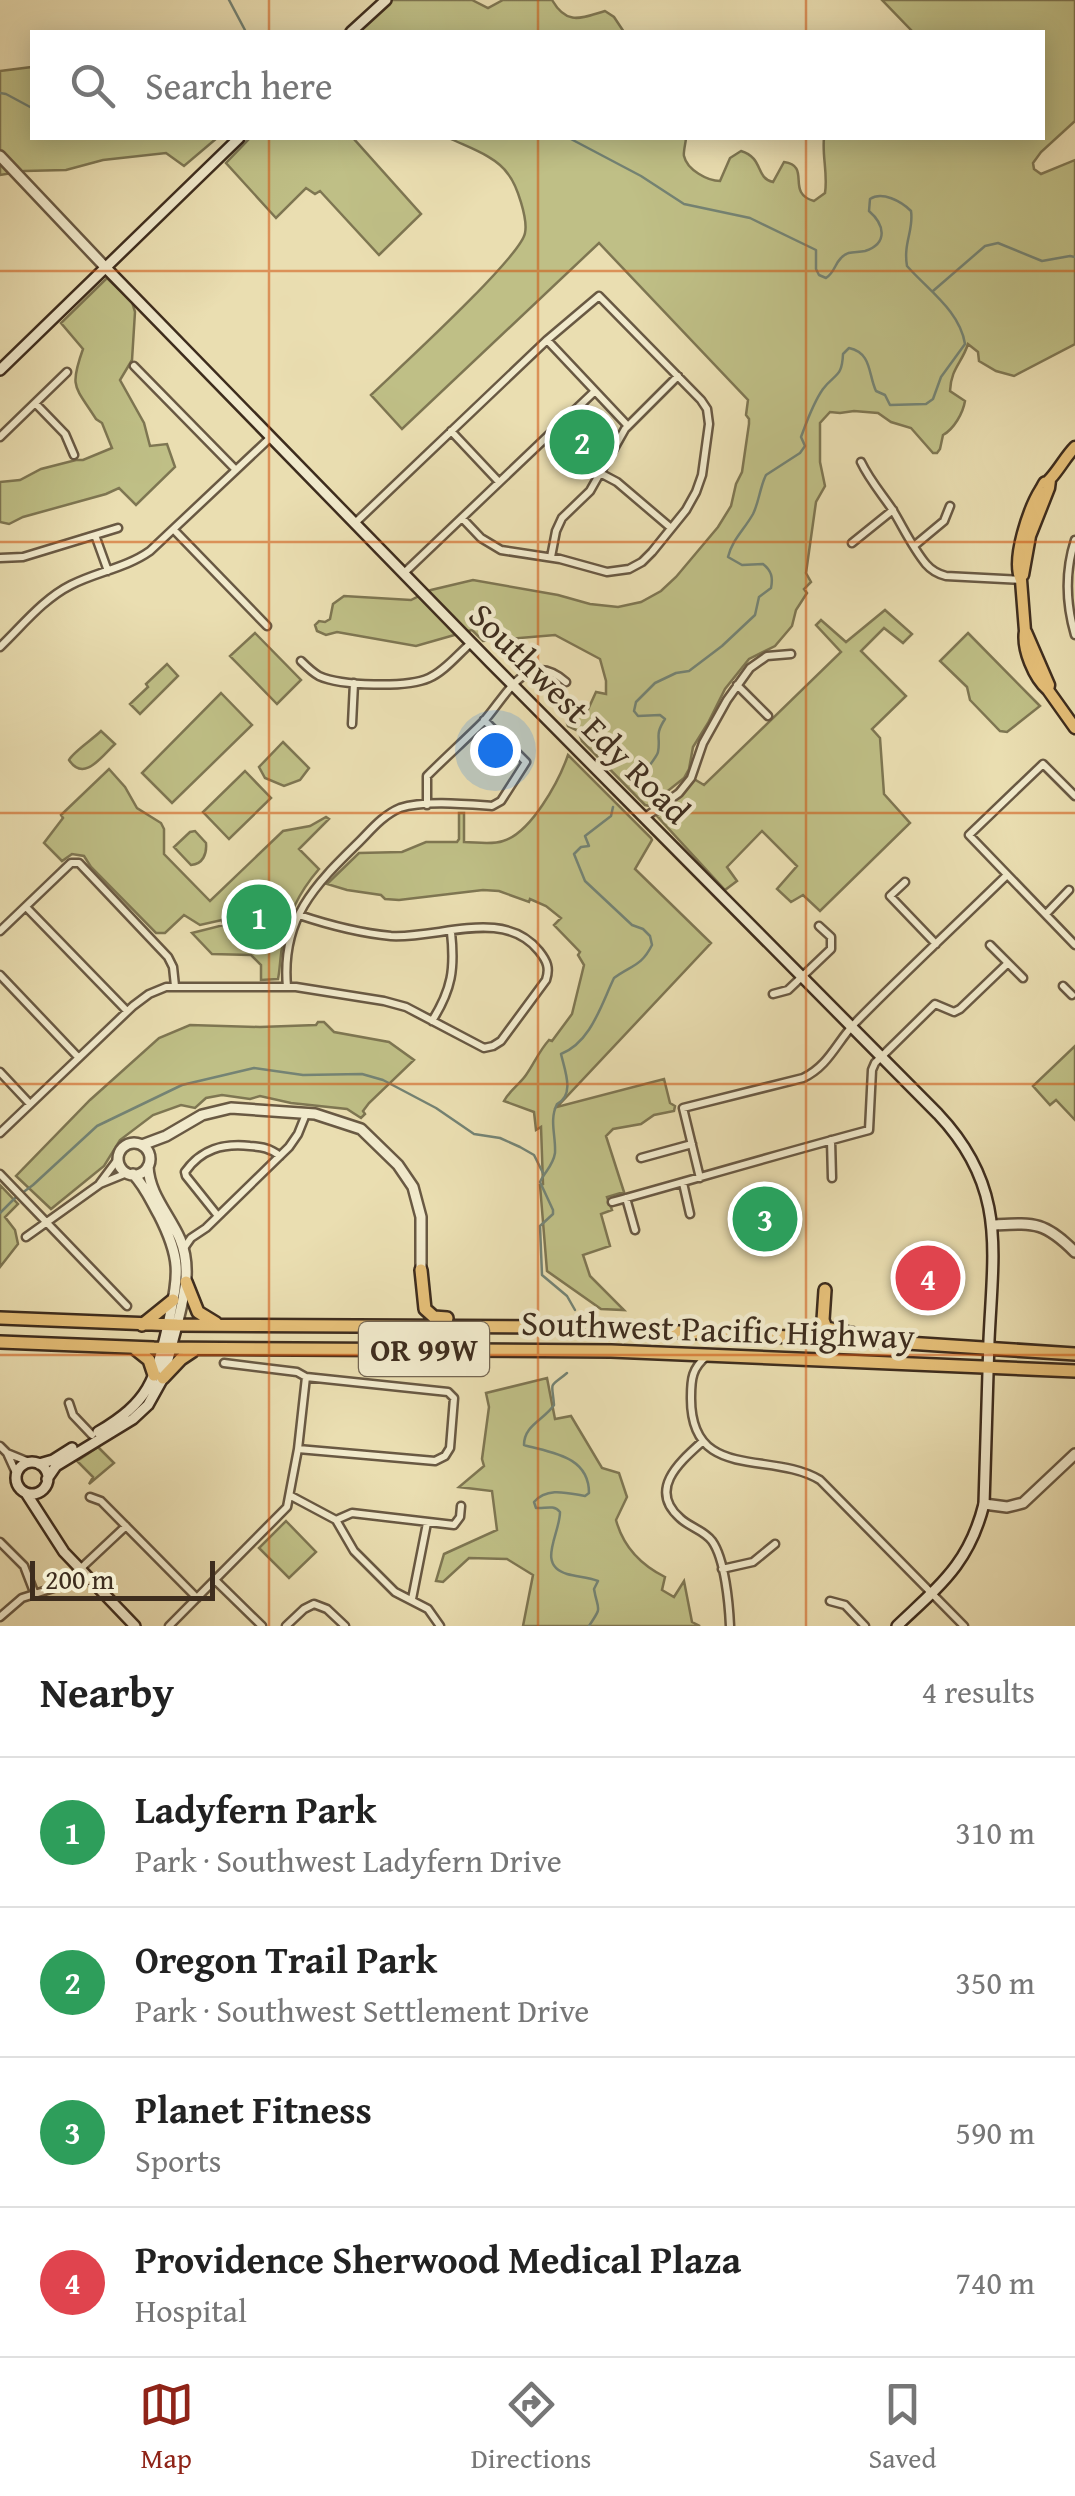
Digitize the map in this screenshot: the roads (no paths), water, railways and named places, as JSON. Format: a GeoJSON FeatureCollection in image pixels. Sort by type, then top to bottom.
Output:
{"type":"FeatureCollection","features":[{"type":"Feature","properties":{"kind":"highway"},"geometry":{"type":"LineString","coordinates":[[404,1325],[416,1313],[421,1270]]}},
{"type":"Feature","properties":{"kind":"highway"},"geometry":{"type":"LineString","coordinates":[[421,1270],[426,1312],[474,1326]]}},
{"type":"Feature","properties":{"kind":"highway"},"geometry":{"type":"LineString","coordinates":[[186,1282],[198,1312],[220,1325]]}},
{"type":"Feature","properties":{"kind":"highway"},"geometry":{"type":"LineString","coordinates":[[825,1290],[826,1328],[854,1334],[861,1340]]}},
{"type":"Feature","properties":{"kind":"highway"},"geometry":{"type":"LineString","coordinates":[[142,1324],[173,1300]]}},
{"type":"Feature","properties":{"kind":"highway","name":"Southwest Pacific Highway"},"geometry":{"type":"LineString","coordinates":[[0,1318],[172,1325],[611,1328],[1075,1354]]}},
{"type":"Feature","properties":{"kind":"highway","name":"Southwest Pacific Highway"},"geometry":{"type":"LineString","coordinates":[[0,1342],[134,1348],[679,1354],[1075,1372]]}},
{"type":"Feature","properties":{"kind":"highway"},"geometry":{"type":"LineString","coordinates":[[134,1348],[149,1360],[159,1377],[200,1348]]}},
{"type":"Feature","properties":{"kind":"main road"},"geometry":{"type":"LineString","coordinates":[[353,30],[386,0]]}},
{"type":"Feature","properties":{"kind":"main road"},"geometry":{"type":"LineString","coordinates":[[0,370],[237,140]]}},
{"type":"Feature","properties":{"kind":"main road","name":"Southwest Edy Road"},"geometry":{"type":"LineString","coordinates":[[0,156],[513,685],[852,1026],[945,1122],[963,1146],[982,1184],[992,1226],[994,1268],[984,1504],[965,1554],[950,1575],[898,1626]]}},
{"type":"Feature","properties":{"kind":"main road"},"geometry":{"type":"LineString","coordinates":[[1075,446],[1050,480],[1030,536],[1020,580],[1023,637],[1030,662],[1042,687],[1075,728]]}},
{"type":"Feature","properties":{"kind":"main road"},"geometry":{"type":"LineString","coordinates":[[172,1325],[178,1265],[172,1239],[146,1190],[120,1166],[118,1159],[124,1146],[142,1145],[202,1115],[232,1108],[306,1114],[361,1129],[402,1170],[413,1187],[419,1205],[421,1270]]}},
{"type":"Feature","properties":{"kind":"main road"},"geometry":{"type":"LineString","coordinates":[[130,1174],[142,1172],[166,1136]]}},
{"type":"Feature","properties":{"kind":"main road"},"geometry":{"type":"LineString","coordinates":[[26,1492],[36,1493],[56,1466],[132,1419],[154,1396],[186,1282],[184,1249],[150,1184],[149,1161],[142,1145]]}},
{"type":"Feature","properties":{"kind":"main road"},"geometry":{"type":"LineString","coordinates":[[992,1226],[1024,1224],[1044,1228],[1058,1235],[1075,1252]]}},
{"type":"Feature","properties":{"kind":"main road"},"geometry":{"type":"LineString","coordinates":[[135,1626],[58,1544],[40,1512],[18,1485],[17,1475],[20,1467],[53,1460],[134,1408],[159,1377]]}},
{"type":"Feature","properties":{"kind":"main road"},"geometry":{"type":"LineString","coordinates":[[984,1504],[1007,1507],[1024,1503],[1075,1454]]}},
{"type":"Feature","properties":{"kind":"main road"},"geometry":{"type":"LineString","coordinates":[[34,1463],[46,1470],[40,1512]]}},
{"type":"Feature","properties":{"kind":"street"},"geometry":{"type":"LineString","coordinates":[[355,523],[599,296],[704,404],[709,424],[696,492],[646,558],[623,571],[607,572],[495,547],[480,538],[462,518]]}},
{"type":"Feature","properties":{"kind":"street"},"geometry":{"type":"LineString","coordinates":[[548,340],[628,426]]}},
{"type":"Feature","properties":{"kind":"street"},"geometry":{"type":"LineString","coordinates":[[134,366],[236,470]]}},
{"type":"Feature","properties":{"kind":"street"},"geometry":{"type":"LineString","coordinates":[[0,437],[67,372]]}},
{"type":"Feature","properties":{"kind":"street"},"geometry":{"type":"LineString","coordinates":[[551,557],[562,518],[586,495],[628,426],[678,376]]}},
{"type":"Feature","properties":{"kind":"street"},"geometry":{"type":"LineString","coordinates":[[404,573],[595,392]]}},
{"type":"Feature","properties":{"kind":"street"},"geometry":{"type":"LineString","coordinates":[[35,403],[64,434],[74,455]]}},
{"type":"Feature","properties":{"kind":"street"},"geometry":{"type":"LineString","coordinates":[[451,431],[500,482]]}},
{"type":"Feature","properties":{"kind":"street"},"geometry":{"type":"LineString","coordinates":[[2,642],[60,591],[142,558],[271,437]]}},
{"type":"Feature","properties":{"kind":"street"},"geometry":{"type":"LineString","coordinates":[[861,462],[926,564],[940,574],[1020,580]]}},
{"type":"Feature","properties":{"kind":"street"},"geometry":{"type":"LineString","coordinates":[[600,473],[617,482],[671,528]]}},
{"type":"Feature","properties":{"kind":"street"},"geometry":{"type":"LineString","coordinates":[[914,546],[944,521],[950,506]]}},
{"type":"Feature","properties":{"kind":"street"},"geometry":{"type":"LineString","coordinates":[[852,543],[893,510]]}},
{"type":"Feature","properties":{"kind":"street"},"geometry":{"type":"LineString","coordinates":[[0,558],[23,557],[118,528]]}},
{"type":"Feature","properties":{"kind":"street"},"geometry":{"type":"LineString","coordinates":[[174,530],[267,626]]}},
{"type":"Feature","properties":{"kind":"street"},"geometry":{"type":"LineString","coordinates":[[95,535],[108,571]]}},
{"type":"Feature","properties":{"kind":"street"},"geometry":{"type":"LineString","coordinates":[[1075,540],[1068,576],[1075,635]]}},
{"type":"Feature","properties":{"kind":"street"},"geometry":{"type":"LineString","coordinates":[[301,660],[319,676],[354,683],[398,684],[426,680],[471,642]]}},
{"type":"Feature","properties":{"kind":"street"},"geometry":{"type":"LineString","coordinates":[[644,818],[687,784],[702,743],[750,668],[776,654],[791,654]]}},
{"type":"Feature","properties":{"kind":"street"},"geometry":{"type":"LineString","coordinates":[[426,805],[427,776],[513,685],[530,672],[545,669],[566,682]]}},
{"type":"Feature","properties":{"kind":"street"},"geometry":{"type":"LineString","coordinates":[[352,724],[354,683]]}},
{"type":"Feature","properties":{"kind":"street"},"geometry":{"type":"LineString","coordinates":[[738,685],[768,716]]}},
{"type":"Feature","properties":{"kind":"street"},"geometry":{"type":"LineString","coordinates":[[287,987],[288,955],[299,914],[314,888],[381,820],[401,808],[501,802],[526,762],[484,720]]}},
{"type":"Feature","properties":{"kind":"street"},"geometry":{"type":"LineString","coordinates":[[1075,796],[1044,764],[968,835],[1075,945]]}},
{"type":"Feature","properties":{"kind":"street"},"geometry":{"type":"LineString","coordinates":[[0,931],[76,862],[168,957],[173,966],[174,986]]}},
{"type":"Feature","properties":{"kind":"street"},"geometry":{"type":"LineString","coordinates":[[700,1178],[683,1108],[814,1073],[852,1026],[1008,875]]}},
{"type":"Feature","properties":{"kind":"street"},"geometry":{"type":"LineString","coordinates":[[905,882],[890,896],[936,944]]}},
{"type":"Feature","properties":{"kind":"street"},"geometry":{"type":"LineString","coordinates":[[1046,914],[1069,890]]}},
{"type":"Feature","properties":{"kind":"street"},"geometry":{"type":"LineString","coordinates":[[26,907],[127,1010]]}},
{"type":"Feature","properties":{"kind":"street"},"geometry":{"type":"LineString","coordinates":[[0,1133],[127,1010],[154,991],[174,986],[287,987],[384,1000],[406,1007],[480,1047],[493,1046],[504,1038],[546,980],[548,966],[535,946],[504,928],[490,926],[393,936],[332,926],[299,914]]}},
{"type":"Feature","properties":{"kind":"street"},"geometry":{"type":"LineString","coordinates":[[773,994],[788,990],[832,948],[831,937],[819,926]]}},
{"type":"Feature","properties":{"kind":"street"},"geometry":{"type":"LineString","coordinates":[[432,1021],[452,980],[451,932]]}},
{"type":"Feature","properties":{"kind":"street"},"geometry":{"type":"LineString","coordinates":[[990,945],[1023,978]]}},
{"type":"Feature","properties":{"kind":"street"},"geometry":{"type":"LineString","coordinates":[[612,1202],[869,1130],[872,1070],[882,1057],[935,1004],[954,1012],[960,1009],[1008,963]]}},
{"type":"Feature","properties":{"kind":"street"},"geometry":{"type":"LineString","coordinates":[[0,975],[78,1057]]}},
{"type":"Feature","properties":{"kind":"street"},"geometry":{"type":"LineString","coordinates":[[1067,990],[1075,984]]}},
{"type":"Feature","properties":{"kind":"street"},"geometry":{"type":"LineString","coordinates":[[0,1072],[30,1104]]}},
{"type":"Feature","properties":{"kind":"street"},"geometry":{"type":"LineString","coordinates":[[184,1249],[191,1238],[280,1156],[296,1138],[306,1114]]}},
{"type":"Feature","properties":{"kind":"street"},"geometry":{"type":"LineString","coordinates":[[831,1140],[832,1178]]}},
{"type":"Feature","properties":{"kind":"street"},"geometry":{"type":"LineString","coordinates":[[218,1216],[186,1176],[190,1165],[225,1144],[270,1148],[280,1156]]}},
{"type":"Feature","properties":{"kind":"street"},"geometry":{"type":"LineString","coordinates":[[641,1158],[692,1144]]}},
{"type":"Feature","properties":{"kind":"street"},"geometry":{"type":"LineString","coordinates":[[26,1238],[100,1184],[118,1159]]}},
{"type":"Feature","properties":{"kind":"street"},"geometry":{"type":"LineString","coordinates":[[0,1174],[127,1306]]}},
{"type":"Feature","properties":{"kind":"street"},"geometry":{"type":"LineString","coordinates":[[100,1184],[130,1174]]}},
{"type":"Feature","properties":{"kind":"street"},"geometry":{"type":"LineString","coordinates":[[683,1184],[690,1214]]}},
{"type":"Feature","properties":{"kind":"street"},"geometry":{"type":"LineString","coordinates":[[626,1198],[635,1230]]}},
{"type":"Feature","properties":{"kind":"street"},"geometry":{"type":"LineString","coordinates":[[178,1236],[191,1238]]}},
{"type":"Feature","properties":{"kind":"street"},"geometry":{"type":"LineString","coordinates":[[679,1354],[692,1373],[693,1417],[703,1441],[712,1450],[729,1459],[800,1470],[820,1480],[964,1626]]}},
{"type":"Feature","properties":{"kind":"street"},"geometry":{"type":"LineString","coordinates":[[692,1373],[708,1356]]}},
{"type":"Feature","properties":{"kind":"street"},"geometry":{"type":"LineString","coordinates":[[224,1362],[297,1372],[306,1377],[454,1395],[450,1448],[435,1462],[298,1449]]}},
{"type":"Feature","properties":{"kind":"street"},"geometry":{"type":"LineString","coordinates":[[169,1626],[287,1507],[306,1377]]}},
{"type":"Feature","properties":{"kind":"street"},"geometry":{"type":"LineString","coordinates":[[69,1404],[73,1415],[92,1435]]}},
{"type":"Feature","properties":{"kind":"street"},"geometry":{"type":"LineString","coordinates":[[703,1441],[670,1473],[667,1498],[678,1517],[714,1544],[722,1569],[730,1626]]}},
{"type":"Feature","properties":{"kind":"street"},"geometry":{"type":"LineString","coordinates":[[0,1446],[17,1475]]}},
{"type":"Feature","properties":{"kind":"street"},"geometry":{"type":"LineString","coordinates":[[7,1453],[34,1463]]}},
{"type":"Feature","properties":{"kind":"street"},"geometry":{"type":"LineString","coordinates":[[290,1496],[336,1520],[354,1551],[395,1592],[433,1614],[440,1626]]}},
{"type":"Feature","properties":{"kind":"street"},"geometry":{"type":"LineString","coordinates":[[90,1497],[101,1501],[198,1598]]}},
{"type":"Feature","properties":{"kind":"street"},"geometry":{"type":"LineString","coordinates":[[336,1520],[352,1513],[454,1524],[460,1517],[461,1506]]}},
{"type":"Feature","properties":{"kind":"street"},"geometry":{"type":"LineString","coordinates":[[412,1599],[427,1523]]}},
{"type":"Feature","properties":{"kind":"street"},"geometry":{"type":"LineString","coordinates":[[0,1616],[34,1592],[58,1588],[126,1526]]}},
{"type":"Feature","properties":{"kind":"street"},"geometry":{"type":"LineString","coordinates":[[0,1542],[26,1570],[34,1592]]}},
{"type":"Feature","properties":{"kind":"street"},"geometry":{"type":"LineString","coordinates":[[722,1569],[753,1562],[775,1544]]}},
{"type":"Feature","properties":{"kind":"street"},"geometry":{"type":"LineString","coordinates":[[216,1581],[262,1626]]}},
{"type":"Feature","properties":{"kind":"street"},"geometry":{"type":"LineString","coordinates":[[830,1600],[845,1605],[865,1626]]}},
{"type":"Feature","properties":{"kind":"street"},"geometry":{"type":"LineString","coordinates":[[286,1626],[314,1604],[327,1609],[345,1626]]}},
{"type":"Feature","properties":{"kind":"waterway"},"geometry":{"type":"LineString","coordinates":[[229,0],[245,30]]}},
{"type":"Feature","properties":{"kind":"waterway"},"geometry":{"type":"LineString","coordinates":[[0,93],[30,107]]}},
{"type":"Feature","properties":{"kind":"waterway"},"geometry":{"type":"LineString","coordinates":[[573,140],[684,204],[750,218],[816,250],[816,269],[826,278],[844,255],[873,248],[881,238],[881,227],[869,211],[870,199],[880,196],[897,201],[911,211],[907,266],[950,311],[965,344],[941,377],[933,399],[926,404],[890,405],[885,395],[876,391],[862,354],[849,348],[843,354],[839,371],[810,412],[801,437],[805,446],[766,475],[753,514],[728,557],[742,565],[763,564],[771,575],[771,588],[759,597],[755,615],[722,646],[689,671],[655,683],[636,702],[634,711],[638,716],[660,715],[665,719],[657,755],[633,788]]}},
{"type":"Feature","properties":{"kind":"waterway"},"geometry":{"type":"LineString","coordinates":[[933,291],[985,246],[998,243],[1042,261],[1075,257]]}},
{"type":"Feature","properties":{"kind":"waterway"},"geometry":{"type":"LineString","coordinates":[[575,1310],[567,1296],[542,1275],[540,1226],[553,1210],[540,1182],[554,1158],[553,1116],[567,1089],[561,1054],[588,1032],[614,978],[640,962],[652,945],[643,929],[632,925],[585,881],[574,854],[589,846],[585,836],[611,816],[613,807]]}},
{"type":"Feature","properties":{"kind":"waterway"},"geometry":{"type":"LineString","coordinates":[[0,1213],[97,1126],[182,1085],[254,1068],[303,1075],[362,1074],[383,1080],[474,1134],[500,1138],[534,1155],[543,1173]]}},
{"type":"Feature","properties":{"kind":"waterway"},"geometry":{"type":"LineString","coordinates":[[567,1373],[553,1386],[554,1405],[531,1428],[524,1445],[567,1458],[583,1471],[587,1481],[589,1493],[585,1496],[551,1493],[534,1502],[536,1508],[552,1507],[560,1512],[552,1548],[553,1564],[567,1574],[598,1581],[594,1589],[598,1611],[589,1626]]}},
{"type":"Feature","properties":{"kind":"place","name":"Oregon Trail Park"},"geometry":{"type":"Point","coordinates":[582,442]}},
{"type":"Feature","properties":{"kind":"place","name":"Ladyfern Park"},"geometry":{"type":"Point","coordinates":[259,917]}},
{"type":"Feature","properties":{"kind":"place","name":"Planet Fitness"},"geometry":{"type":"Point","coordinates":[765,1219]}},
{"type":"Feature","properties":{"kind":"place","name":"Providence Sherwood Medical Plaza"},"geometry":{"type":"Point","coordinates":[928,1278]}}]}
